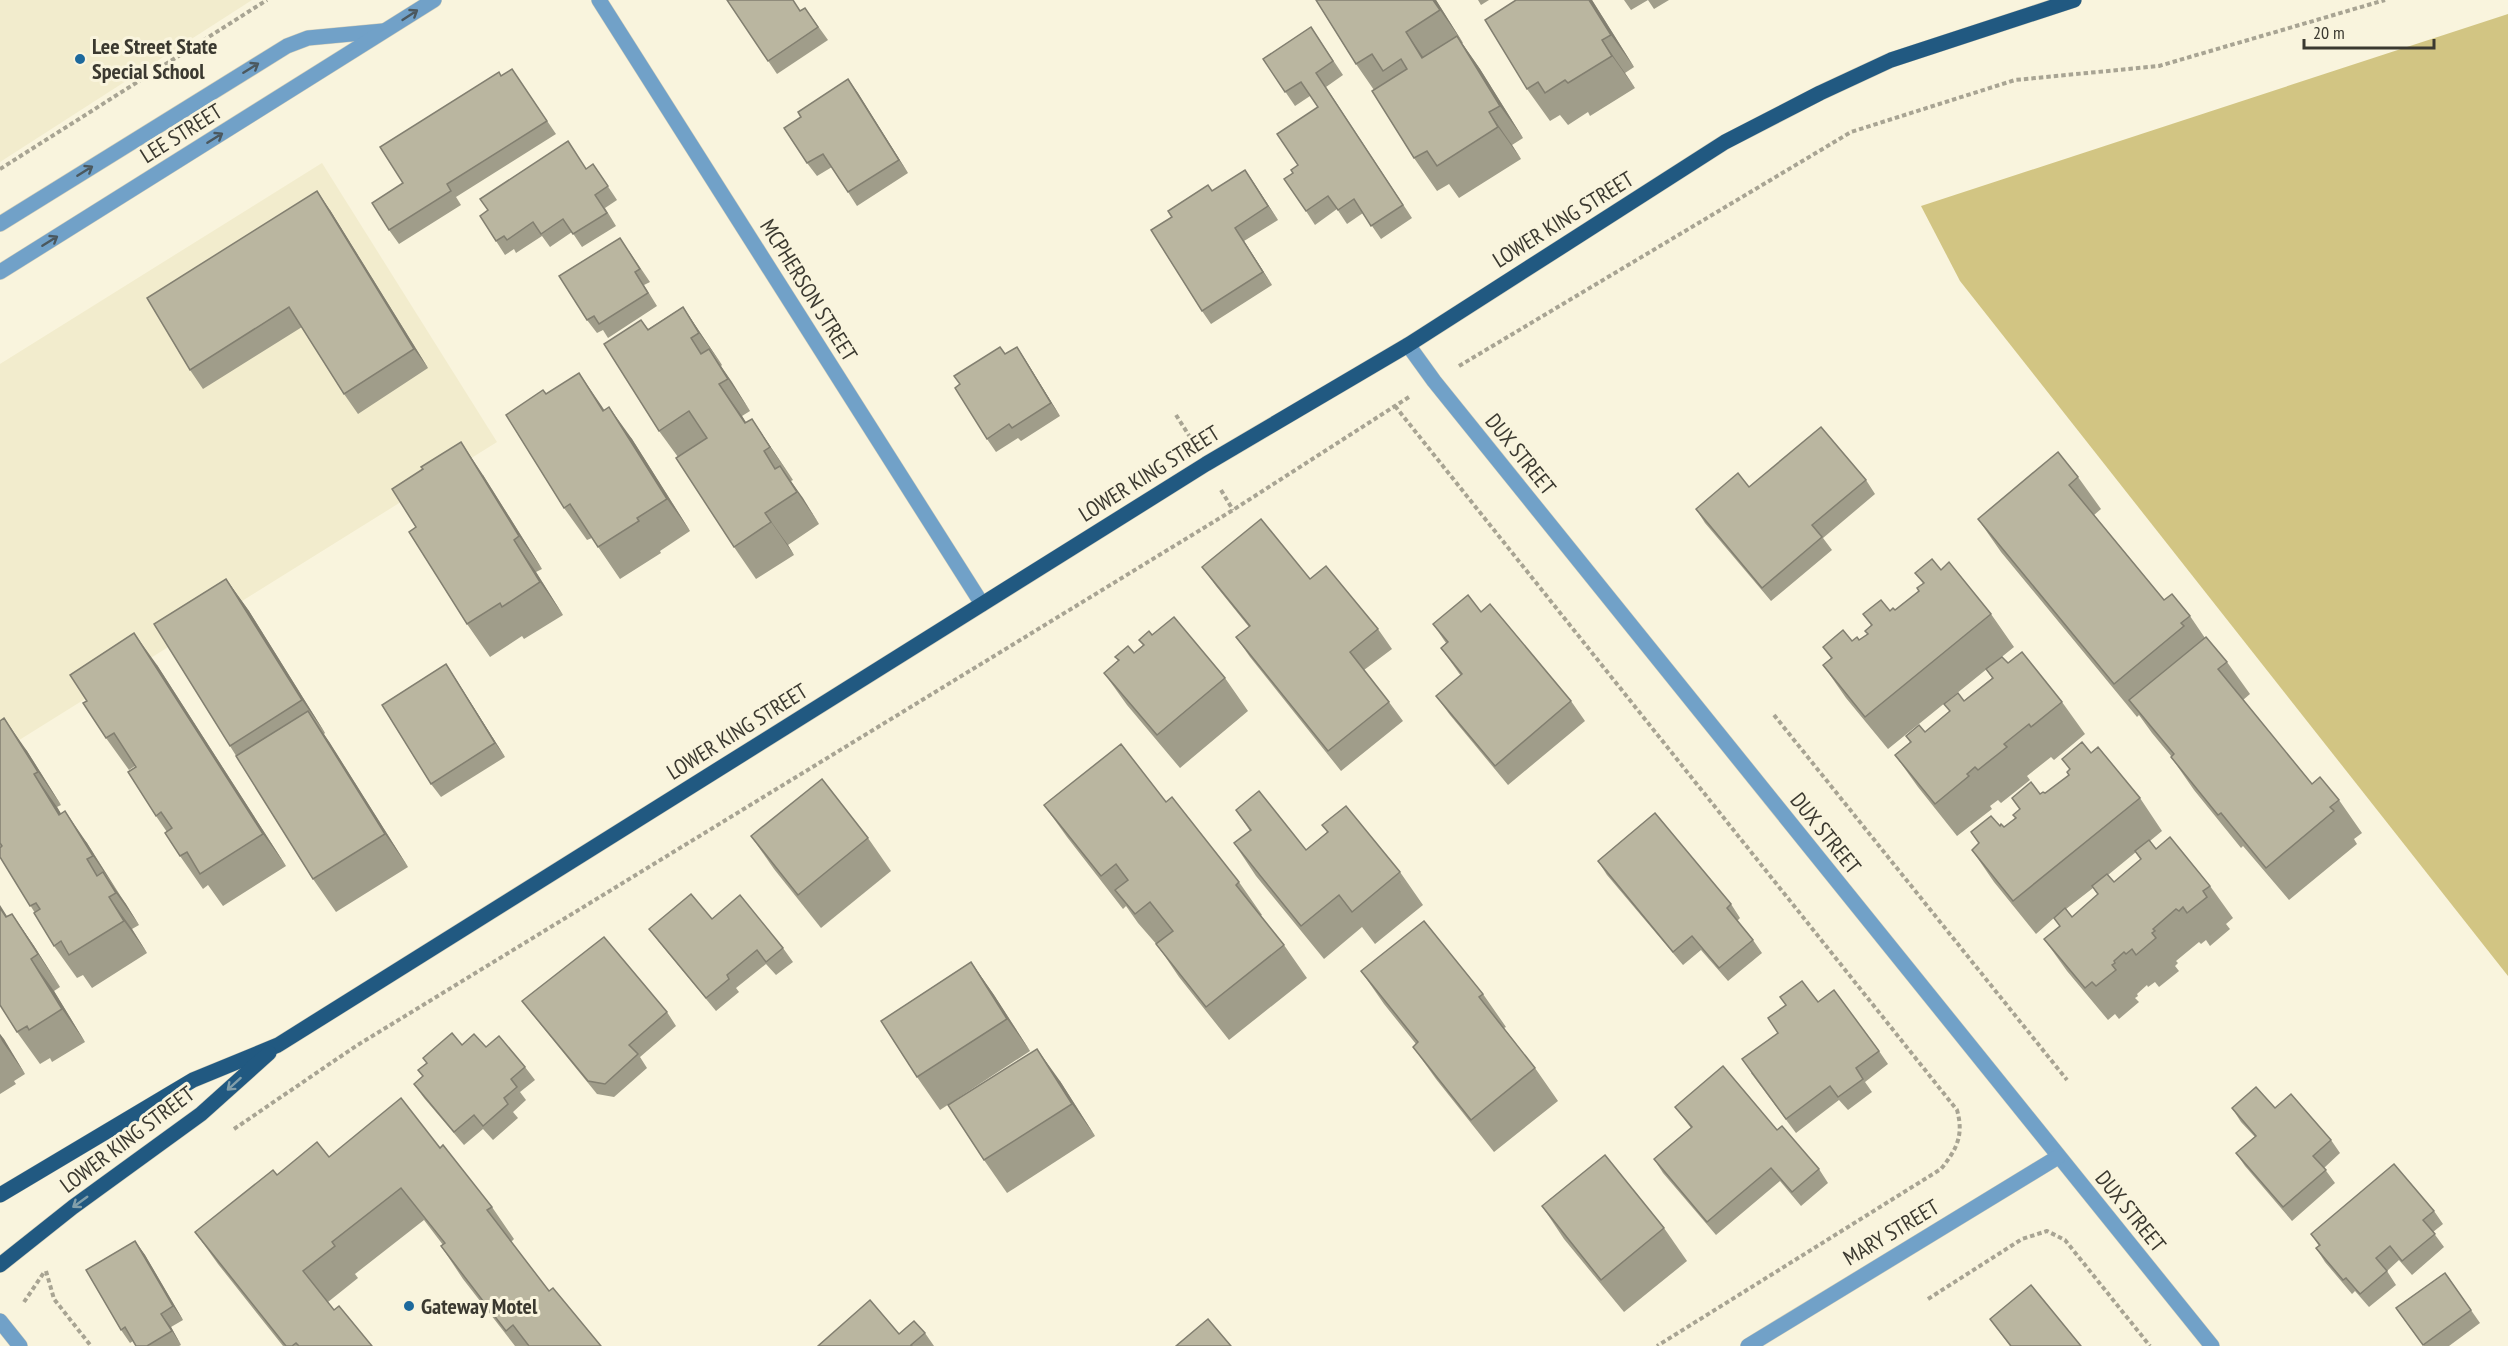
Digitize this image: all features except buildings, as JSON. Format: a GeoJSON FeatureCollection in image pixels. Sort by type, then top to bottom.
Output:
{"type":"FeatureCollection","features":[{"type":"Feature","properties":{"kind":"main road","name":"LOWER KING STREET"},"geometry":{"type":"LineString","coordinates":[[0,1265],[72,1208],[201,1113],[278,1045],[1206,464],[1408,345],[1725,142],[1890,60],[2074,0]]}},
{"type":"Feature","properties":{"kind":"main road","name":"LOWER KING STREET"},"geometry":{"type":"LineString","coordinates":[[0,1195],[193,1080],[278,1045]]}},
{"type":"Feature","properties":{"kind":"street","name":"LEE STREET"},"geometry":{"type":"LineString","coordinates":[[0,272],[434,0]]}},
{"type":"Feature","properties":{"kind":"street","name":"MCPHERSON STREET"},"geometry":{"type":"LineString","coordinates":[[598,0],[982,604]]}},
{"type":"Feature","properties":{"kind":"street","name":"LEE STREET"},"geometry":{"type":"LineString","coordinates":[[0,224],[287,46],[308,38],[386,31]]}},
{"type":"Feature","properties":{"kind":"street","name":"DUX STREET"},"geometry":{"type":"LineString","coordinates":[[1408,345],[1434,381],[2212,1346]]}},
{"type":"Feature","properties":{"kind":"street","name":"MARY STREET"},"geometry":{"type":"LineString","coordinates":[[1748,1346],[2058,1157]]}},
{"type":"Feature","properties":{"kind":"street"},"geometry":{"type":"LineString","coordinates":[[3,1325],[20,1346]]}},
{"type":"Feature","properties":{"kind":"path"},"geometry":{"type":"LineString","coordinates":[[0,169],[267,0]]}},
{"type":"Feature","properties":{"kind":"path"},"geometry":{"type":"LineString","coordinates":[[228,1133],[356,1046],[1233,510],[1434,381],[1851,132],[2015,80],[2159,66],[2385,0]]}},
{"type":"Feature","properties":{"kind":"path"},"geometry":{"type":"LineString","coordinates":[[1395,406],[1957,1110],[1961,1123],[1956,1151],[1941,1169],[1657,1346]]}},
{"type":"Feature","properties":{"kind":"path"},"geometry":{"type":"LineString","coordinates":[[1774,715],[2067,1080]]}},
{"type":"Feature","properties":{"kind":"path"},"geometry":{"type":"LineString","coordinates":[[1928,1299],[2022,1239],[2047,1231],[2065,1240],[2150,1346]]}},
{"type":"Feature","properties":{"kind":"path"},"geometry":{"type":"LineString","coordinates":[[3,1325],[51,1262]]}},
{"type":"Feature","properties":{"kind":"path"},"geometry":{"type":"LineString","coordinates":[[45,1270],[54,1299],[92,1346]]}},
{"type":"Feature","properties":{"kind":"shaded area","name":"Lee Street State Special School"},"geometry":{"type":"Polygon","coordinates":[[[0,0],[252,0],[0,162],[0,0]]]}},
{"type":"Feature","properties":{"kind":"shaded area"},"geometry":{"type":"Polygon","coordinates":[[[2508,14],[2508,976],[1960,281],[1921,206],[2508,14]]]}},
{"type":"Feature","properties":{"kind":"shaded area"},"geometry":{"type":"Polygon","coordinates":[[[322,163],[497,442],[0,752],[0,364],[322,163]]]}},
{"type":"Feature","properties":{"kind":"place","name":"Lee Street State Special School"},"geometry":{"type":"Point","coordinates":[80,59]}},
{"type":"Feature","properties":{"kind":"place","name":"Gateway Motel"},"geometry":{"type":"Point","coordinates":[409,1306]}}]}
